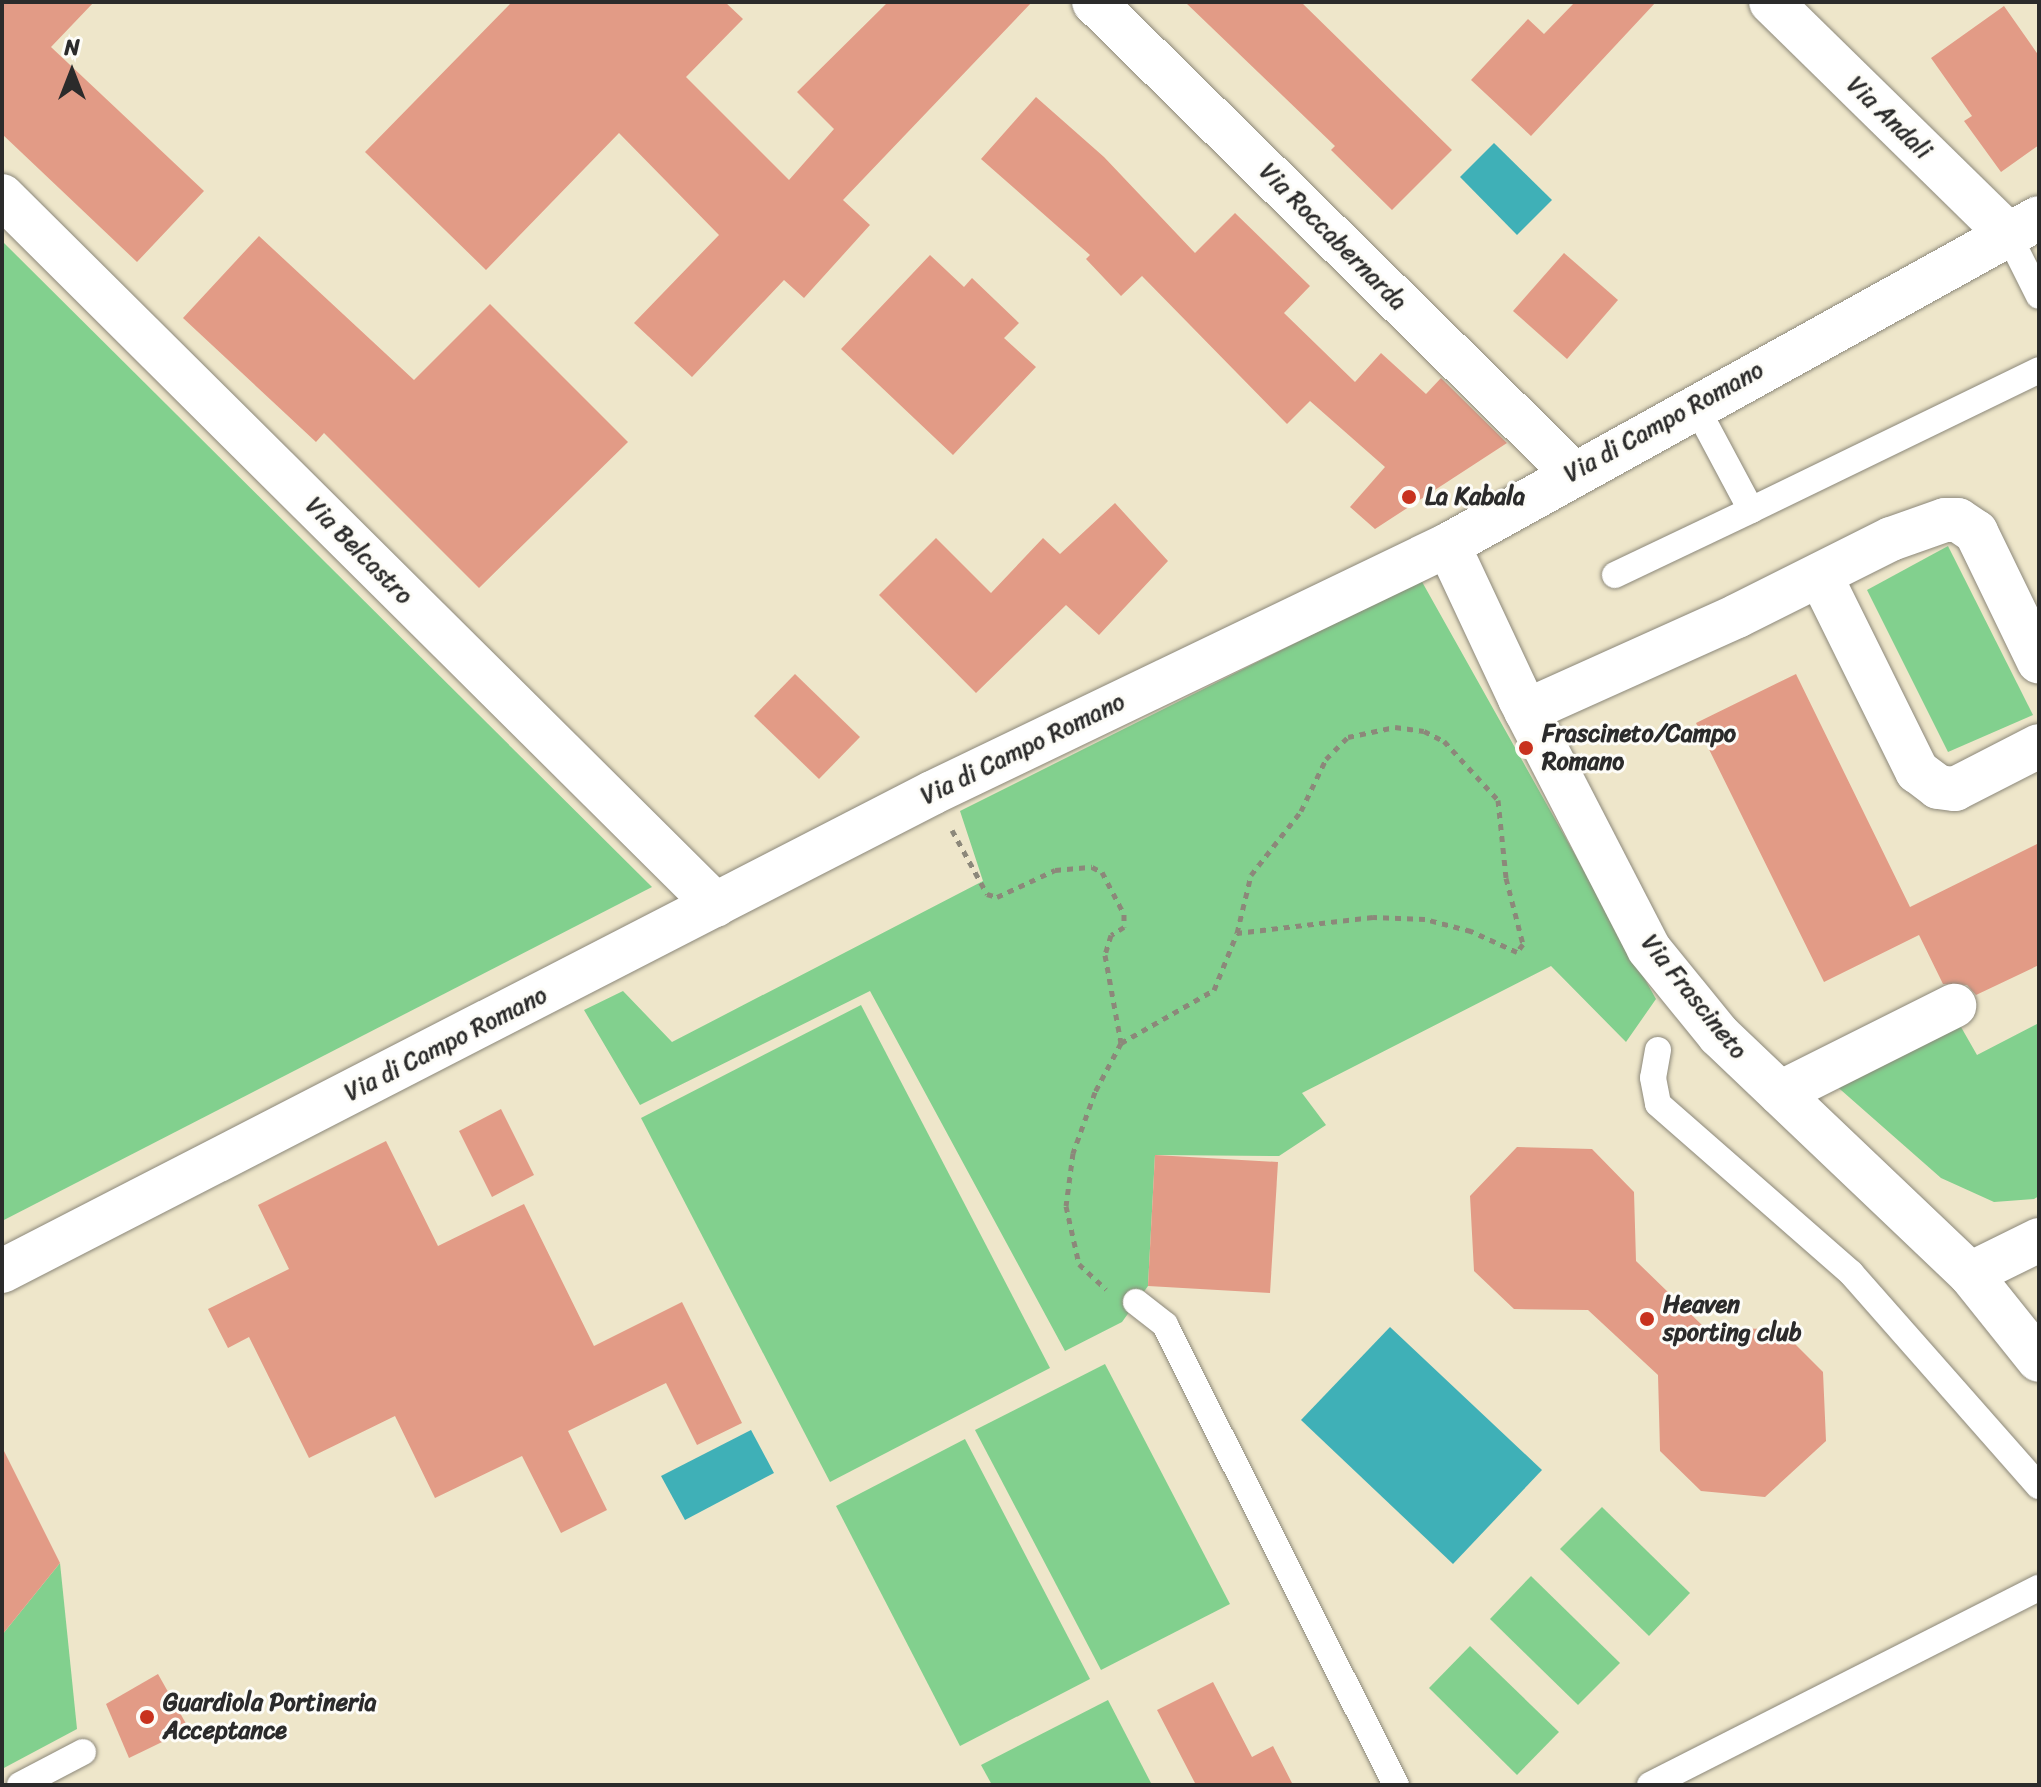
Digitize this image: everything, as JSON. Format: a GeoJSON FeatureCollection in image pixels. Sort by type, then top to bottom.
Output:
{"type":"FeatureCollection","features":[{"type":"Feature","properties":{"kind":"street","name":"Via Roccabernarda"},"geometry":{"type":"LineString","coordinates":[[1094,2],[1572,472]]}},
{"type":"Feature","properties":{"kind":"street","name":"Via Andali"},"geometry":{"type":"LineString","coordinates":[[1771,2],[2023,226]]}},
{"type":"Feature","properties":{"kind":"street","name":"Via Belcastro"},"geometry":{"type":"LineString","coordinates":[[2,196],[716,905]]}},
{"type":"Feature","properties":{"kind":"street","name":"Via di Campo Romano"},"geometry":{"type":"LineString","coordinates":[[2,1271],[932,793],[1448,545],[1572,472],[2023,226]]}},
{"type":"Feature","properties":{"kind":"street"},"geometry":{"type":"LineString","coordinates":[[1526,711],[1931,522],[1958,520],[1976,532],[2039,662]]}},
{"type":"Feature","properties":{"kind":"street","name":"Via Frascineto"},"geometry":{"type":"LineString","coordinates":[[1448,545],[1526,711],[1649,949],[1727,1044],[1970,1274],[2039,1360]]}},
{"type":"Feature","properties":{"kind":"street"},"geometry":{"type":"LineString","coordinates":[[1820,575],[1917,771],[1938,787],[1955,789],[2039,746]]}},
{"type":"Feature","properties":{"kind":"street"},"geometry":{"type":"LineString","coordinates":[[1780,1093],[1954,1006]]}},
{"type":"Feature","properties":{"kind":"street"},"geometry":{"type":"LineString","coordinates":[[1970,1274],[2039,1240]]}},
{"type":"Feature","properties":{"kind":"lane"},"geometry":{"type":"LineString","coordinates":[[2023,226],[2039,296]]}},
{"type":"Feature","properties":{"kind":"lane"},"geometry":{"type":"LineString","coordinates":[[1615,575],[2039,370]]}},
{"type":"Feature","properties":{"kind":"lane"},"geometry":{"type":"LineString","coordinates":[[1695,405],[1751,510]]}},
{"type":"Feature","properties":{"kind":"lane"},"geometry":{"type":"LineString","coordinates":[[1658,1050],[1653,1078],[1658,1104],[1851,1273],[2039,1486]]}},
{"type":"Feature","properties":{"kind":"lane"},"geometry":{"type":"LineString","coordinates":[[1136,1302],[1165,1325],[1396,1785]]}},
{"type":"Feature","properties":{"kind":"lane"},"geometry":{"type":"LineString","coordinates":[[1650,1785],[2039,1588]]}},
{"type":"Feature","properties":{"kind":"lane"},"geometry":{"type":"LineString","coordinates":[[20,1785],[83,1752]]}},
{"type":"Feature","properties":{"kind":"path"},"geometry":{"type":"LineString","coordinates":[[1136,1302],[1097,1285],[1079,1264],[1066,1206],[1073,1153],[1095,1092],[1121,1043],[1214,990],[1237,933],[1251,875],[1301,811],[1326,759],[1348,737],[1395,727],[1424,731],[1444,741],[1498,800],[1506,878],[1523,944],[1517,952],[1471,931],[1425,919],[1373,917],[1237,933]]}},
{"type":"Feature","properties":{"kind":"path"},"geometry":{"type":"LineString","coordinates":[[932,793],[987,894],[997,897],[1074,865],[1102,872],[1124,914],[1124,927],[1111,935],[1105,955],[1121,1043]]}},
{"type":"Feature","properties":{"kind":"green space"},"geometry":{"type":"Polygon","coordinates":[[[2,241],[652,887],[2,1221],[2,241]]]}},
{"type":"Feature","properties":{"kind":"green space"},"geometry":{"type":"Polygon","coordinates":[[[1948,546],[2033,715],[1948,752],[1867,590],[1948,546]]]}},
{"type":"Feature","properties":{"kind":"green space"},"geometry":{"type":"Polygon","coordinates":[[[1421,580],[1656,999],[1626,1042],[1551,966],[1302,1093],[1326,1125],[1279,1156],[1155,1155],[1148,1286],[1122,1322],[1065,1351],[870,991],[640,1105],[584,1010],[623,991],[672,1042],[983,881],[960,811],[1421,580]]]}},
{"type":"Feature","properties":{"kind":"green space"},"geometry":{"type":"Polygon","coordinates":[[[861,1005],[1050,1368],[830,1482],[641,1118],[861,1005]]]}},
{"type":"Feature","properties":{"kind":"green space"},"geometry":{"type":"Polygon","coordinates":[[[1957,1020],[1977,1055],[2039,1023],[2039,1196],[2034,1199],[1994,1202],[1941,1178],[1833,1083],[1957,1020]]]}},
{"type":"Feature","properties":{"kind":"green space"},"geometry":{"type":"Polygon","coordinates":[[[1105,1364],[1230,1604],[1101,1670],[975,1430],[1105,1364]]]}},
{"type":"Feature","properties":{"kind":"green space"},"geometry":{"type":"Polygon","coordinates":[[[965,1439],[1090,1679],[960,1746],[836,1506],[965,1439]]]}},
{"type":"Feature","properties":{"kind":"green space"},"geometry":{"type":"Polygon","coordinates":[[[1602,1507],[1690,1593],[1649,1636],[1560,1549],[1602,1507]]]}},
{"type":"Feature","properties":{"kind":"green space"},"geometry":{"type":"Polygon","coordinates":[[[60,1563],[77,1729],[2,1769],[2,1635],[60,1563]]]}},
{"type":"Feature","properties":{"kind":"green space"},"geometry":{"type":"Polygon","coordinates":[[[1531,1576],[1620,1663],[1578,1705],[1490,1619],[1531,1576]]]}},
{"type":"Feature","properties":{"kind":"green space"},"geometry":{"type":"Polygon","coordinates":[[[1470,1646],[1559,1732],[1517,1775],[1429,1688],[1470,1646]]]}},
{"type":"Feature","properties":{"kind":"green space"},"geometry":{"type":"Polygon","coordinates":[[[1108,1700],[1152,1785],[992,1785],[981,1765],[1108,1700]]]}},
{"type":"Feature","properties":{"kind":"water"},"geometry":{"type":"Polygon","coordinates":[[[1494,143],[1552,200],[1517,235],[1460,177],[1494,143]]]}},
{"type":"Feature","properties":{"kind":"water"},"geometry":{"type":"Polygon","coordinates":[[[1390,1327],[1542,1470],[1453,1564],[1301,1420],[1390,1327]]]}},
{"type":"Feature","properties":{"kind":"water"},"geometry":{"type":"Polygon","coordinates":[[[751,1430],[774,1473],[685,1520],[661,1476],[751,1430]]]}},
{"type":"Feature","properties":{"kind":"building"},"geometry":{"type":"Polygon","coordinates":[[[2,2],[94,2],[51,47],[204,191],[137,262],[2,134],[2,2]]]}},
{"type":"Feature","properties":{"kind":"building"},"geometry":{"type":"Polygon","coordinates":[[[512,2],[725,2],[743,19],[686,77],[789,180],[834,129],[797,92],[888,2],[1032,2],[843,200],[870,225],[804,298],[784,280],[692,377],[634,323],[719,235],[619,133],[486,270],[365,152],[512,2]]]}},
{"type":"Feature","properties":{"kind":"building"},"geometry":{"type":"Polygon","coordinates":[[[1185,2],[1301,2],[1452,150],[1392,210],[1331,150],[1335,146],[1185,2]]]}},
{"type":"Feature","properties":{"kind":"building"},"geometry":{"type":"Polygon","coordinates":[[[1575,2],[1656,2],[1531,136],[1471,80],[1528,19],[1544,34],[1575,2]]]}},
{"type":"Feature","properties":{"kind":"building"},"geometry":{"type":"Polygon","coordinates":[[[2004,6],[2039,56],[2039,145],[2001,172],[1964,121],[1972,116],[1931,58],[2004,6]]]}},
{"type":"Feature","properties":{"kind":"building"},"geometry":{"type":"Polygon","coordinates":[[[1036,97],[1104,157],[1195,253],[1235,213],[1310,286],[1284,313],[1355,382],[1381,353],[1426,394],[1441,378],[1507,443],[1375,529],[1350,507],[1385,467],[1310,401],[1287,424],[1142,276],[1121,296],[1086,259],[1090,255],[981,159],[1036,97]]]}},
{"type":"Feature","properties":{"kind":"building"},"geometry":{"type":"Polygon","coordinates":[[[259,236],[414,380],[490,304],[628,442],[479,588],[324,433],[316,442],[183,318],[259,236]]]}},
{"type":"Feature","properties":{"kind":"building"},"geometry":{"type":"Polygon","coordinates":[[[1564,253],[1618,300],[1567,359],[1513,311],[1564,253]]]}},
{"type":"Feature","properties":{"kind":"building"},"geometry":{"type":"Polygon","coordinates":[[[930,255],[964,287],[972,278],[1019,323],[1004,338],[1036,367],[953,455],[841,349],[930,255]]]}},
{"type":"Feature","properties":{"kind":"building"},"geometry":{"type":"Polygon","coordinates":[[[1115,503],[1168,561],[1099,635],[1066,605],[976,693],[879,595],[936,538],[991,593],[1043,538],[1060,554],[1115,503]]]}},
{"type":"Feature","properties":{"kind":"building"},"geometry":{"type":"Polygon","coordinates":[[[795,674],[860,737],[819,779],[754,716],[795,674]]]}},
{"type":"Feature","properties":{"kind":"building"},"geometry":{"type":"Polygon","coordinates":[[[1796,674],[1910,907],[2039,843],[2039,965],[1976,995],[1967,985],[1943,984],[1919,935],[1824,982],[1696,723],[1796,674]]]}},
{"type":"Feature","properties":{"kind":"building"},"geometry":{"type":"Polygon","coordinates":[[[501,1109],[534,1175],[492,1197],[459,1131],[501,1109]]]}},
{"type":"Feature","properties":{"kind":"building"},"geometry":{"type":"Polygon","coordinates":[[[386,1141],[438,1246],[524,1204],[594,1346],[682,1302],[742,1423],[697,1445],[666,1383],[568,1431],[607,1510],[561,1533],[522,1456],[435,1498],[395,1416],[309,1458],[249,1337],[228,1348],[208,1309],[289,1269],[258,1205],[386,1141]]]}},
{"type":"Feature","properties":{"kind":"building","name":"Heaven sporting club"},"geometry":{"type":"Polygon","coordinates":[[[1517,1147],[1592,1149],[1634,1192],[1636,1261],[1705,1328],[1780,1329],[1823,1372],[1826,1441],[1765,1497],[1701,1491],[1660,1451],[1658,1375],[1588,1310],[1514,1309],[1474,1271],[1470,1196],[1517,1147]]]}},
{"type":"Feature","properties":{"kind":"building"},"geometry":{"type":"Polygon","coordinates":[[[1155,1155],[1278,1162],[1270,1293],[1148,1286],[1155,1155]]]}},
{"type":"Feature","properties":{"kind":"building"},"geometry":{"type":"Polygon","coordinates":[[[2,1447],[60,1563],[2,1635],[2,1447]]]}},
{"type":"Feature","properties":{"kind":"building","name":"Guardiola Portineria Acceptance"},"geometry":{"type":"Polygon","coordinates":[[[158,1674],[189,1729],[129,1758],[106,1704],[158,1674]]]}},
{"type":"Feature","properties":{"kind":"building"},"geometry":{"type":"Polygon","coordinates":[[[1213,1682],[1252,1757],[1273,1746],[1293,1785],[1196,1785],[1157,1710],[1213,1682]]]}},
{"type":"Feature","properties":{"kind":"place","name":"La Kabala"},"geometry":{"type":"Point","coordinates":[1409,497]}},
{"type":"Feature","properties":{"kind":"place","name":"Frascineto/Campo Romano"},"geometry":{"type":"Point","coordinates":[1526,748]}},
{"type":"Feature","properties":{"kind":"place","name":"Heaven sporting club"},"geometry":{"type":"Point","coordinates":[1647,1319]}},
{"type":"Feature","properties":{"kind":"place","name":"Guardiola Portineria Acceptance"},"geometry":{"type":"Point","coordinates":[147,1717]}}]}
